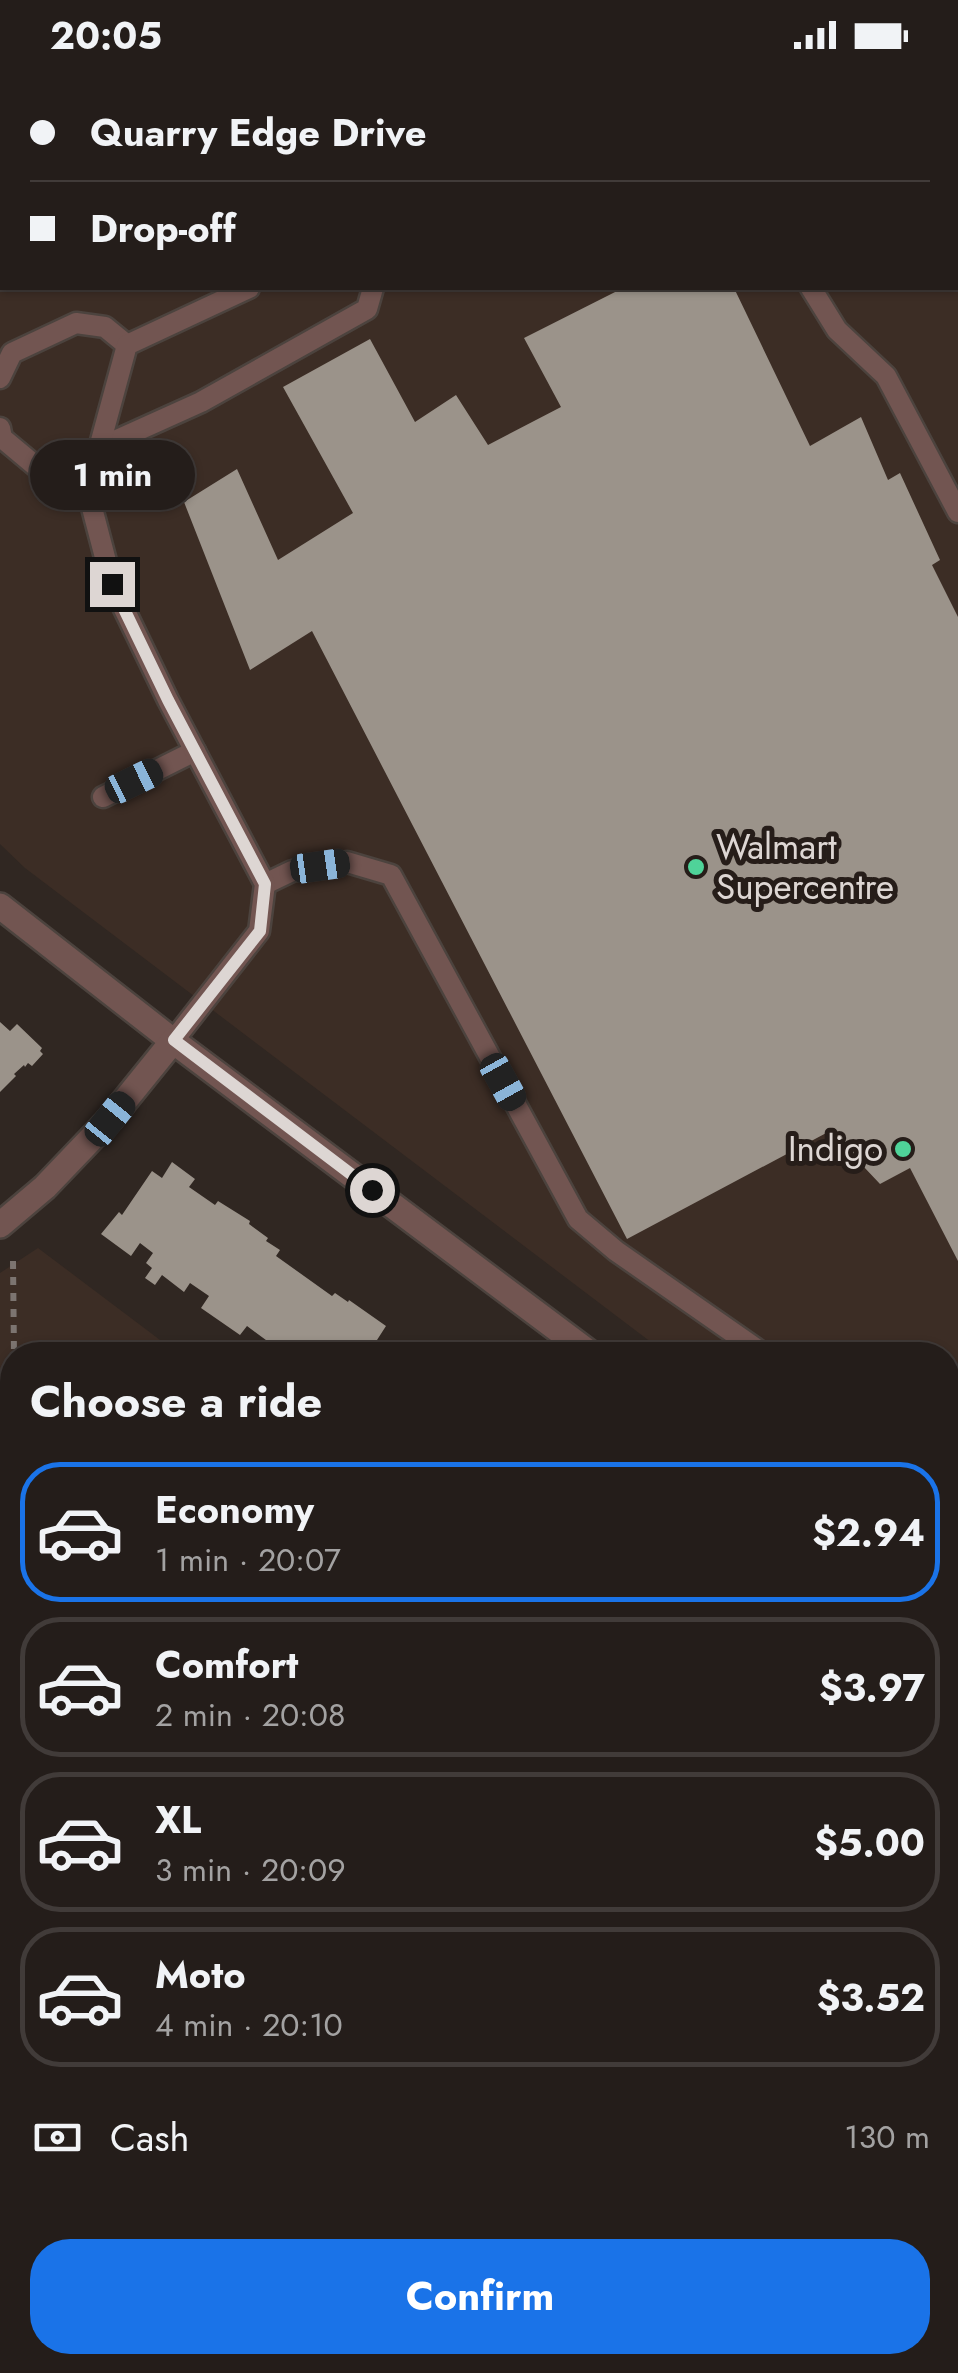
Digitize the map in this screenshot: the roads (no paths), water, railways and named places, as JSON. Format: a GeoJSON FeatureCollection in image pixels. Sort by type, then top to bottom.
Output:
{"type":"FeatureCollection","features":[{"type":"Feature","properties":{"kind":"street"},"geometry":{"type":"LineString","coordinates":[[0,906],[575,1342]]}},
{"type":"Feature","properties":{"kind":"street"},"geometry":{"type":"LineString","coordinates":[[0,1225],[45,1187],[110,1119],[174,1040]]}},
{"type":"Feature","properties":{"kind":"lane"},"geometry":{"type":"LineString","coordinates":[[174,1040],[260,931],[265,884],[112,584],[91,504],[99,448],[127,345],[245,290]]}},
{"type":"Feature","properties":{"kind":"lane"},"geometry":{"type":"LineString","coordinates":[[0,428],[2,438],[38,468],[66,472],[99,448],[201,402],[367,310],[372,290]]}},
{"type":"Feature","properties":{"kind":"lane"},"geometry":{"type":"LineString","coordinates":[[811,290],[837,330],[886,376],[958,512]]}},
{"type":"Feature","properties":{"kind":"lane"},"geometry":{"type":"LineString","coordinates":[[0,378],[12,354],[76,323],[105,327],[127,345]]}},
{"type":"Feature","properties":{"kind":"lane"},"geometry":{"type":"LineString","coordinates":[[103,796],[195,751]]}},
{"type":"Feature","properties":{"kind":"lane"},"geometry":{"type":"LineString","coordinates":[[265,884],[292,870],[347,862],[391,876],[578,1219],[616,1251],[746,1342]]}},
{"type":"Feature","properties":{"kind":"place","name":"Walmart Supercentre"},"geometry":{"type":"Point","coordinates":[696,867]}},
{"type":"Feature","properties":{"kind":"place","name":"Indigo"},"geometry":{"type":"Point","coordinates":[903,1149]}}]}
